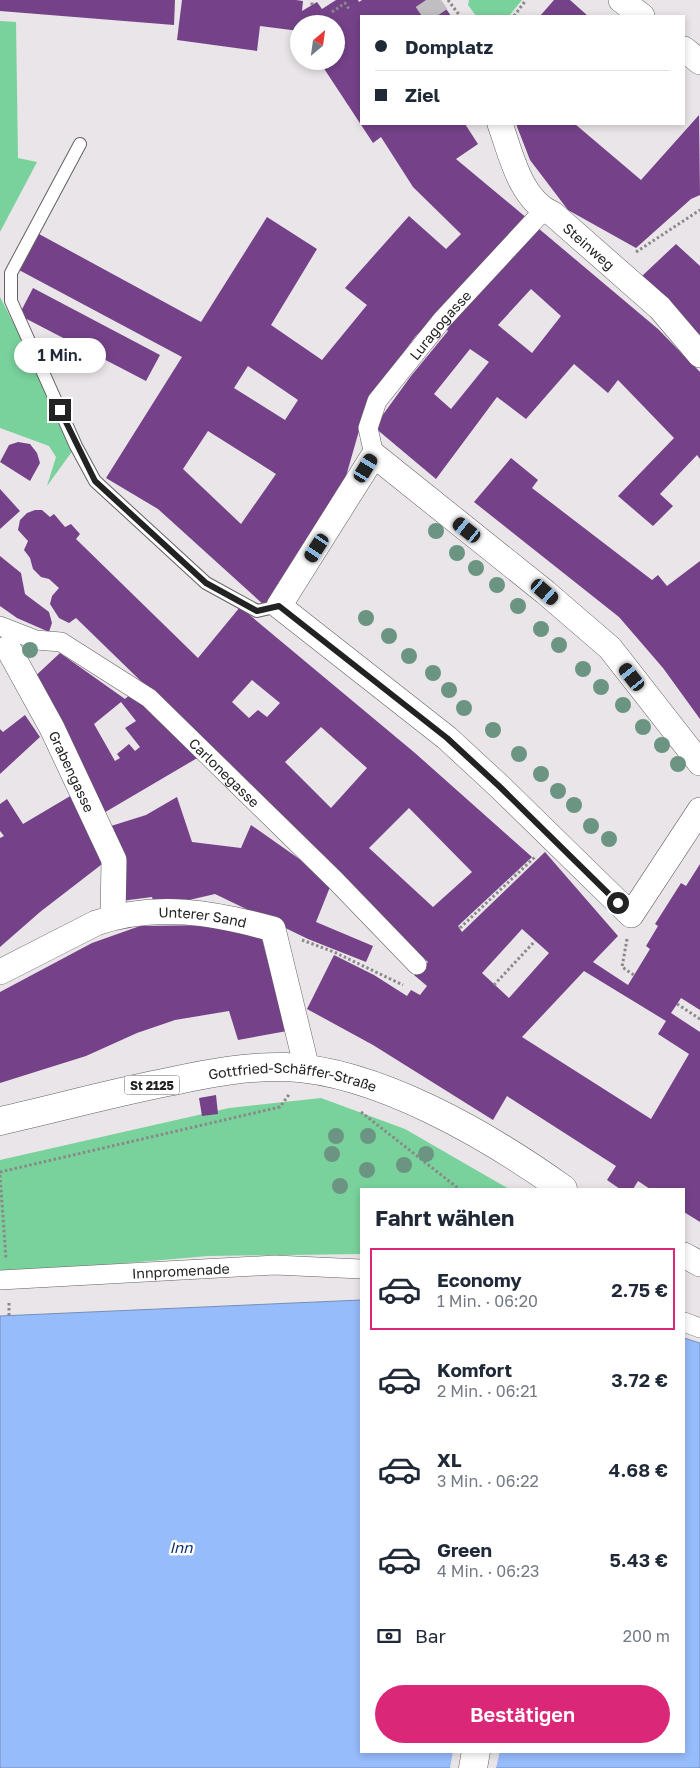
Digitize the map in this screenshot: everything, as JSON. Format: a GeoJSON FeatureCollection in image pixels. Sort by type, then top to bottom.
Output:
{"type":"FeatureCollection","features":[{"type":"Feature","properties":{"kind":"main road","name":"Gottfried-Schäffer-Straße"},"geometry":{"type":"LineString","coordinates":[[0,1121],[210,1074],[260,1068],[307,1069],[359,1081],[407,1099],[510,1154],[561,1188]]}},
{"type":"Feature","properties":{"kind":"main road"},"geometry":{"type":"LineString","coordinates":[[473,1768],[476,1753]]}},
{"type":"Feature","properties":{"kind":"street"},"geometry":{"type":"LineString","coordinates":[[621,0],[641,15]]}},
{"type":"Feature","properties":{"kind":"street"},"geometry":{"type":"LineString","coordinates":[[685,50],[700,62]]}},
{"type":"Feature","properties":{"kind":"street","name":"Steinweg"},"geometry":{"type":"LineString","coordinates":[[500,125],[518,175],[544,210],[553,214],[660,308],[700,355]]}},
{"type":"Feature","properties":{"kind":"street","name":"Luragogasse"},"geometry":{"type":"LineString","coordinates":[[374,455],[368,428],[377,402],[442,320],[544,210]]}},
{"type":"Feature","properties":{"kind":"street"},"geometry":{"type":"LineString","coordinates":[[700,763],[610,648],[545,592],[374,455],[279,606],[447,738],[631,915],[700,810]]}},
{"type":"Feature","properties":{"kind":"street","name":"Grabengasse"},"geometry":{"type":"LineString","coordinates":[[3,636],[52,728],[114,860],[113,917]]}},
{"type":"Feature","properties":{"kind":"street","name":"Carlonegasse"},"geometry":{"type":"LineString","coordinates":[[3,636],[61,642],[149,698],[335,880],[417,965]]}},
{"type":"Feature","properties":{"kind":"street","name":"Unterer Sand"},"geometry":{"type":"LineString","coordinates":[[0,972],[96,923],[113,917],[151,912],[186,911],[232,918],[273,929],[307,1069]]}},
{"type":"Feature","properties":{"kind":"street"},"geometry":{"type":"LineString","coordinates":[[685,1256],[700,1264]]}},
{"type":"Feature","properties":{"kind":"street","name":"Innpromenade"},"geometry":{"type":"LineString","coordinates":[[4,1280],[275,1265],[360,1269]]}},
{"type":"Feature","properties":{"kind":"street"},"geometry":{"type":"LineString","coordinates":[[685,1322],[700,1328]]}},
{"type":"Feature","properties":{"kind":"lane"},"geometry":{"type":"LineString","coordinates":[[80,144],[10,273],[11,302],[76,446],[95,481],[206,583],[257,611],[279,606]]}},
{"type":"Feature","properties":{"kind":"path"},"geometry":{"type":"LineString","coordinates":[[515,15],[526,0]]}},
{"type":"Feature","properties":{"kind":"path"},"geometry":{"type":"LineString","coordinates":[[450,1],[459,15]]}},
{"type":"Feature","properties":{"kind":"path"},"geometry":{"type":"LineString","coordinates":[[332,12],[345,2],[349,9]]}},
{"type":"Feature","properties":{"kind":"path"},"geometry":{"type":"LineString","coordinates":[[628,247],[636,252],[700,210]]}},
{"type":"Feature","properties":{"kind":"path"},"geometry":{"type":"LineString","coordinates":[[460,928],[535,856]]}},
{"type":"Feature","properties":{"kind":"path"},"geometry":{"type":"LineString","coordinates":[[631,915],[622,967],[634,975]]}},
{"type":"Feature","properties":{"kind":"path"},"geometry":{"type":"LineString","coordinates":[[494,985],[535,941]]}},
{"type":"Feature","properties":{"kind":"path"},"geometry":{"type":"LineString","coordinates":[[334,952],[403,985],[417,965]]}},
{"type":"Feature","properties":{"kind":"path"},"geometry":{"type":"LineString","coordinates":[[677,1004],[700,1019]]}},
{"type":"Feature","properties":{"kind":"path"},"geometry":{"type":"LineString","coordinates":[[4,1280],[0,1173],[280,1107],[307,1069]]}},
{"type":"Feature","properties":{"kind":"path"},"geometry":{"type":"LineString","coordinates":[[360,1111],[458,1188]]}},
{"type":"Feature","properties":{"kind":"green space"},"geometry":{"type":"Polygon","coordinates":[[[469,0],[522,0],[510,15],[475,15],[468,5],[469,0]]]}},
{"type":"Feature","properties":{"kind":"green space"},"geometry":{"type":"Polygon","coordinates":[[[0,21],[16,22],[18,158],[37,162],[0,232],[0,21]]]}},
{"type":"Feature","properties":{"kind":"green space"},"geometry":{"type":"Polygon","coordinates":[[[0,297],[76,446],[47,486],[56,457],[49,446],[0,428],[0,297]]]}},
{"type":"Feature","properties":{"kind":"green space"},"geometry":{"type":"Polygon","coordinates":[[[321,1098],[405,1129],[507,1188],[360,1188],[360,1254],[208,1256],[0,1274],[0,1160],[229,1108],[321,1098]]]}},
{"type":"Feature","properties":{"kind":"water","name":"Inn"},"geometry":{"type":"Polygon","coordinates":[[[360,1300],[360,1753],[685,1753],[685,1338],[700,1343],[700,1768],[0,1768],[0,1316],[360,1300]]]}},
{"type":"Feature","properties":{"kind":"pier"},"geometry":{"type":"Polygon","coordinates":[[[453,1753],[500,1753],[496,1768],[450,1768],[453,1753]]]}},
{"type":"Feature","properties":{"kind":"building"},"geometry":{"type":"Polygon","coordinates":[[[0,0],[175,0],[174,25],[0,11],[0,0]]]}},
{"type":"Feature","properties":{"kind":"building"},"geometry":{"type":"Polygon","coordinates":[[[182,0],[296,0],[303,1],[302,11],[317,2],[322,9],[336,0],[358,0],[359,2],[362,0],[440,0],[450,15],[360,15],[360,123],[325,70],[345,70],[345,15],[290,15],[290,30],[260,26],[257,51],[177,40],[182,0]]]}},
{"type":"Feature","properties":{"kind":"building"},"geometry":{"type":"Polygon","coordinates":[[[554,0],[570,0],[587,15],[541,15],[554,0]]]}},
{"type":"Feature","properties":{"kind":"building"},"geometry":{"type":"Polygon","coordinates":[[[699,115],[700,195],[691,199],[636,248],[568,210],[530,160],[516,125],[576,125],[641,180],[699,115]]]}},
{"type":"Feature","properties":{"kind":"building"},"geometry":{"type":"Polygon","coordinates":[[[361,125],[466,125],[478,144],[456,159],[528,219],[415,337],[367,403],[336,511],[265,606],[158,509],[106,478],[182,357],[19,270],[39,234],[201,322],[267,217],[317,249],[271,325],[322,360],[367,305],[345,288],[409,216],[446,249],[461,234],[413,187],[381,137],[373,143],[361,125]],[[248,366],[234,388],[285,420],[298,400],[248,366]],[[208,431],[183,469],[241,524],[276,474],[208,431]]]}},
{"type":"Feature","properties":{"kind":"building"},"geometry":{"type":"Polygon","coordinates":[[[538,228],[658,329],[700,372],[700,459],[697,455],[660,494],[673,506],[653,526],[618,496],[674,438],[618,380],[608,393],[574,364],[526,419],[497,397],[436,479],[374,427],[411,376],[448,331],[444,326],[538,228]],[[531,289],[498,325],[532,353],[561,316],[531,289]],[[470,349],[434,394],[451,409],[489,362],[470,349]]]}},
{"type":"Feature","properties":{"kind":"building"},"geometry":{"type":"Polygon","coordinates":[[[676,244],[700,266],[700,335],[642,276],[676,244]]]}},
{"type":"Feature","properties":{"kind":"building"},"geometry":{"type":"Polygon","coordinates":[[[33,288],[160,355],[146,381],[19,315],[33,288]]]}},
{"type":"Feature","properties":{"kind":"building"},"geometry":{"type":"Polygon","coordinates":[[[18,442],[30,444],[37,453],[40,463],[30,481],[0,462],[9,445],[18,442]]]}},
{"type":"Feature","properties":{"kind":"building"},"geometry":{"type":"Polygon","coordinates":[[[511,458],[538,480],[532,488],[652,580],[658,575],[667,586],[700,561],[700,719],[663,668],[619,617],[474,502],[511,458]]]}},
{"type":"Feature","properties":{"kind":"building"},"geometry":{"type":"Polygon","coordinates":[[[0,489],[20,511],[0,529],[0,489]]]}},
{"type":"Feature","properties":{"kind":"building"},"geometry":{"type":"Polygon","coordinates":[[[42,510],[50,517],[54,514],[65,527],[71,524],[80,534],[76,539],[198,658],[240,607],[415,753],[532,857],[458,926],[462,932],[545,852],[618,936],[593,962],[628,985],[650,949],[646,946],[658,926],[655,924],[681,883],[686,886],[700,864],[700,1010],[681,998],[671,1013],[700,1032],[700,1222],[685,1213],[685,1188],[648,1188],[638,1181],[634,1188],[619,1188],[607,1180],[616,1166],[507,1096],[493,1120],[373,1045],[307,1009],[334,955],[374,975],[407,996],[411,990],[420,995],[427,986],[414,975],[428,962],[312,853],[255,792],[76,618],[69,623],[59,618],[50,604],[52,596],[59,588],[49,579],[41,577],[33,569],[30,558],[24,550],[28,541],[18,530],[20,520],[27,513],[42,510]],[[252,680],[232,702],[249,718],[258,710],[267,717],[280,703],[252,680]],[[321,727],[285,762],[331,808],[367,768],[321,727]],[[409,808],[369,848],[433,907],[472,872],[409,808]],[[522,929],[482,973],[509,998],[549,953],[522,929]],[[584,971],[522,1037],[651,1119],[689,1054],[658,1034],[666,1021],[584,971]]]}},
{"type":"Feature","properties":{"kind":"building"},"geometry":{"type":"Polygon","coordinates":[[[0,556],[21,573],[25,594],[49,612],[52,623],[49,632],[17,618],[0,606],[0,556]]]}},
{"type":"Feature","properties":{"kind":"building"},"geometry":{"type":"Polygon","coordinates":[[[60,653],[125,699],[133,692],[199,757],[102,814],[30,681],[60,653]],[[121,702],[94,724],[115,761],[120,758],[117,754],[129,744],[135,751],[140,747],[125,728],[136,721],[121,702]]]}},
{"type":"Feature","properties":{"kind":"building"},"geometry":{"type":"Polygon","coordinates":[[[25,715],[40,737],[0,774],[0,729],[3,732],[25,715]]]}},
{"type":"Feature","properties":{"kind":"building"},"geometry":{"type":"Polygon","coordinates":[[[77,792],[110,858],[40,912],[0,947],[0,838],[4,836],[0,831],[0,804],[7,799],[23,824],[77,792]]]}},
{"type":"Feature","properties":{"kind":"building"},"geometry":{"type":"Polygon","coordinates":[[[177,797],[192,842],[241,848],[251,825],[332,882],[316,922],[373,946],[366,962],[308,939],[215,894],[155,908],[152,897],[121,901],[111,826],[146,815],[177,797]]]}},
{"type":"Feature","properties":{"kind":"building"},"geometry":{"type":"Polygon","coordinates":[[[213,925],[261,935],[287,1031],[238,1040],[229,1011],[175,1020],[137,1033],[86,1056],[0,1083],[0,992],[92,943],[140,926],[213,925]]]}},
{"type":"Feature","properties":{"kind":"building"},"geometry":{"type":"Polygon","coordinates":[[[216,1095],[218,1114],[202,1116],[199,1098],[216,1095]]]}},
{"type":"Feature","properties":{"kind":"tunnel"},"geometry":{"type":"LineString","coordinates":[[426,0],[436,15]]}},
{"type":"Feature","properties":{"kind":"route"},"geometry":{"type":"LineString","coordinates":[[60,410],[76,446],[95,481],[206,583],[257,611],[279,606],[447,738],[500,787],[618,903]]}}]}
